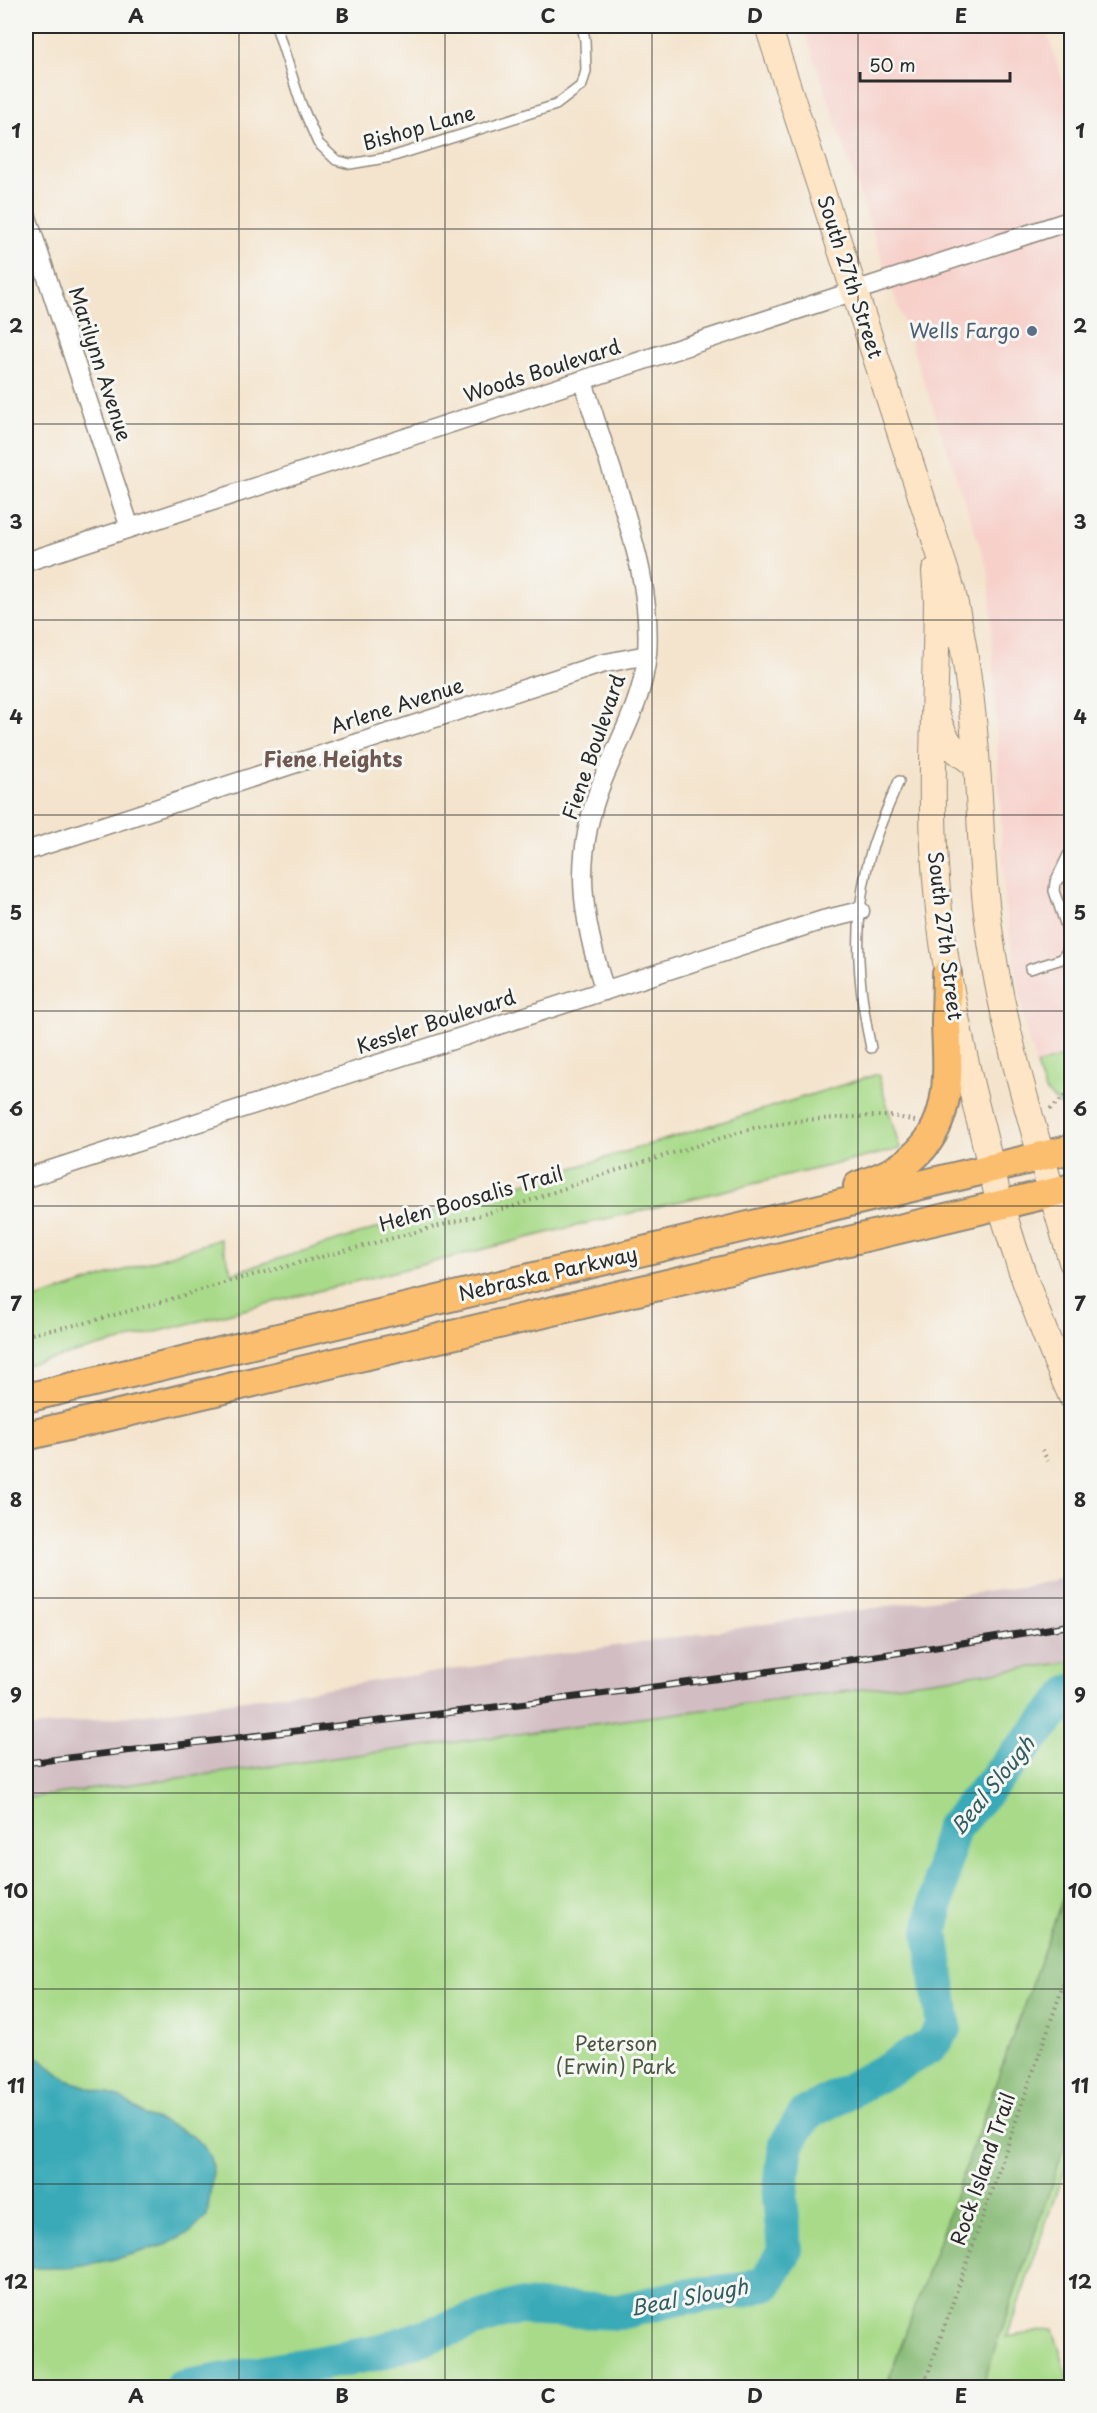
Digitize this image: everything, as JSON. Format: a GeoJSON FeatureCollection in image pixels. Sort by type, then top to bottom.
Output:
{"type":"FeatureCollection","features":[{"type":"Feature","properties":{"kind":"main road","name":"South 27th Street"},"geometry":{"type":"LineString","coordinates":[[768,26],[952,591],[962,633],[977,765],[985,893],[996,981],[1011,1050],[1042,1157],[1062,1190],[1071,1262]]}},
{"type":"Feature","properties":{"kind":"main road","name":"South 27th Street"},"geometry":{"type":"LineString","coordinates":[[931,529],[937,600],[934,839],[937,890],[947,974],[957,1028],[1000,1205],[1032,1299],[1071,1397]]}},
{"type":"Feature","properties":{"kind":"main road"},"geometry":{"type":"LineString","coordinates":[[935,711],[953,750],[977,765]]}},
{"type":"Feature","properties":{"kind":"main road"},"geometry":{"type":"LineString","coordinates":[[671,1244],[853,1188],[894,1170],[912,1158],[925,1144],[943,1114],[946,1096],[947,974]]}},
{"type":"Feature","properties":{"kind":"main road","name":"Nebraska Parkway"},"geometry":{"type":"LineString","coordinates":[[26,1398],[1071,1149]]}},
{"type":"Feature","properties":{"kind":"main road","name":"Nebraska Parkway"},"geometry":{"type":"LineString","coordinates":[[26,1436],[1062,1190]]}},
{"type":"Feature","properties":{"kind":"street","name":"Marilynn Avenue"},"geometry":{"type":"LineString","coordinates":[[26,214],[130,528]]}},
{"type":"Feature","properties":{"kind":"street","name":"Woods Boulevard"},"geometry":{"type":"LineString","coordinates":[[26,562],[1071,220]]}},
{"type":"Feature","properties":{"kind":"street","name":"Fiene Boulevard"},"geometry":{"type":"LineString","coordinates":[[583,381],[640,561],[647,608],[646,655],[641,689],[602,781],[588,826],[584,851],[582,878],[586,920],[605,991]]}},
{"type":"Feature","properties":{"kind":"street","name":"Arlene Avenue"},"geometry":{"type":"LineString","coordinates":[[26,851],[601,664],[646,655]]}},
{"type":"Feature","properties":{"kind":"street","name":"Kessler Boulevard"},"geometry":{"type":"LineString","coordinates":[[26,1178],[860,910]]}},
{"type":"Feature","properties":{"kind":"lane","name":"Bishop Lane"},"geometry":{"type":"LineString","coordinates":[[278,30],[301,104],[318,143],[336,160],[350,164],[392,157],[556,105],[582,85],[586,71],[582,26]]}},
{"type":"Feature","properties":{"kind":"lane"},"geometry":{"type":"LineString","coordinates":[[871,1048],[860,985],[858,946],[860,910],[871,850],[899,781]]}},
{"type":"Feature","properties":{"kind":"lane"},"geometry":{"type":"LineString","coordinates":[[1030,969],[1062,959],[1070,946],[1068,932],[1053,891],[1055,882],[1071,852]]}},
{"type":"Feature","properties":{"kind":"lane"},"geometry":{"type":"LineString","coordinates":[[1055,882],[1071,869]]}},
{"type":"Feature","properties":{"kind":"path"},"geometry":{"type":"LineString","coordinates":[[1050,1108],[1071,1091]]}},
{"type":"Feature","properties":{"kind":"path","name":"Helen Boosalis Trail"},"geometry":{"type":"LineString","coordinates":[[26,1335],[85,1323],[227,1282],[514,1206],[612,1172],[754,1128],[805,1120],[870,1116],[893,1116],[917,1122]]}},
{"type":"Feature","properties":{"kind":"path"},"geometry":{"type":"LineString","coordinates":[[1042,1450],[1048,1461]]}},
{"type":"Feature","properties":{"kind":"path","name":"Rock Island Trail"},"geometry":{"type":"LineString","coordinates":[[923,2388],[1071,1960]]}},
{"type":"Feature","properties":{"kind":"shaded area"},"geometry":{"type":"Polygon","coordinates":[[[803,26],[1045,26],[1071,107],[1072,1054],[1036,1065],[1027,1035],[1005,907],[989,573],[803,26]]]}},
{"type":"Feature","properties":{"kind":"shaded area"},"geometry":{"type":"Polygon","coordinates":[[[1071,1577],[1071,1662],[26,1798],[26,1728],[162,1712],[1026,1586],[1071,1577]]]}},
{"type":"Feature","properties":{"kind":"green space"},"geometry":{"type":"Polygon","coordinates":[[[1071,1054],[1071,1108],[1065,1110],[1045,1091],[1036,1065],[1071,1054]]]}},
{"type":"Feature","properties":{"kind":"green space"},"geometry":{"type":"Polygon","coordinates":[[[878,1074],[900,1149],[559,1230],[26,1365],[26,1302],[220,1239],[232,1273],[878,1074]]]}},
{"type":"Feature","properties":{"kind":"green space","name":"Peterson (Erwin) Park"},"geometry":{"type":"Polygon","coordinates":[[[1071,1662],[1071,2149],[1007,2337],[1053,2329],[1071,2387],[845,2387],[846,2384],[823,2388],[26,2387],[26,1798],[1071,1662]]]}},
{"type":"Feature","properties":{"kind":"green space"},"geometry":{"type":"Polygon","coordinates":[[[1071,1875],[1071,2128],[982,2387],[886,2387],[1071,1875]]]}},
{"type":"Feature","properties":{"kind":"water"},"geometry":{"type":"Polygon","coordinates":[[[26,2048],[67,2080],[121,2098],[146,2116],[189,2134],[202,2144],[210,2157],[213,2172],[207,2216],[191,2232],[166,2245],[111,2260],[63,2268],[26,2268],[26,2048]]]}},
{"type":"Feature","properties":{"kind":"waterway","name":"Beal Slough"},"geometry":{"type":"LineString","coordinates":[[182,2388],[376,2353],[515,2307],[619,2312],[682,2297],[744,2290],[767,2282],[785,2250],[780,2198],[786,2145],[806,2114],[929,2047],[944,2028],[931,1931],[951,1830],[1072,1692]]}},
{"type":"Feature","properties":{"kind":"railway"},"geometry":{"type":"LineString","coordinates":[[26,1763],[680,1684],[1072,1625]]}},
{"type":"Feature","properties":{"kind":"place","name":"Wells Fargo"},"geometry":{"type":"Point","coordinates":[1032,331]}},
{"type":"Feature","properties":{"kind":"district","name":"Fiene Heights"},"geometry":{"type":"Point","coordinates":[333,760]}}]}
